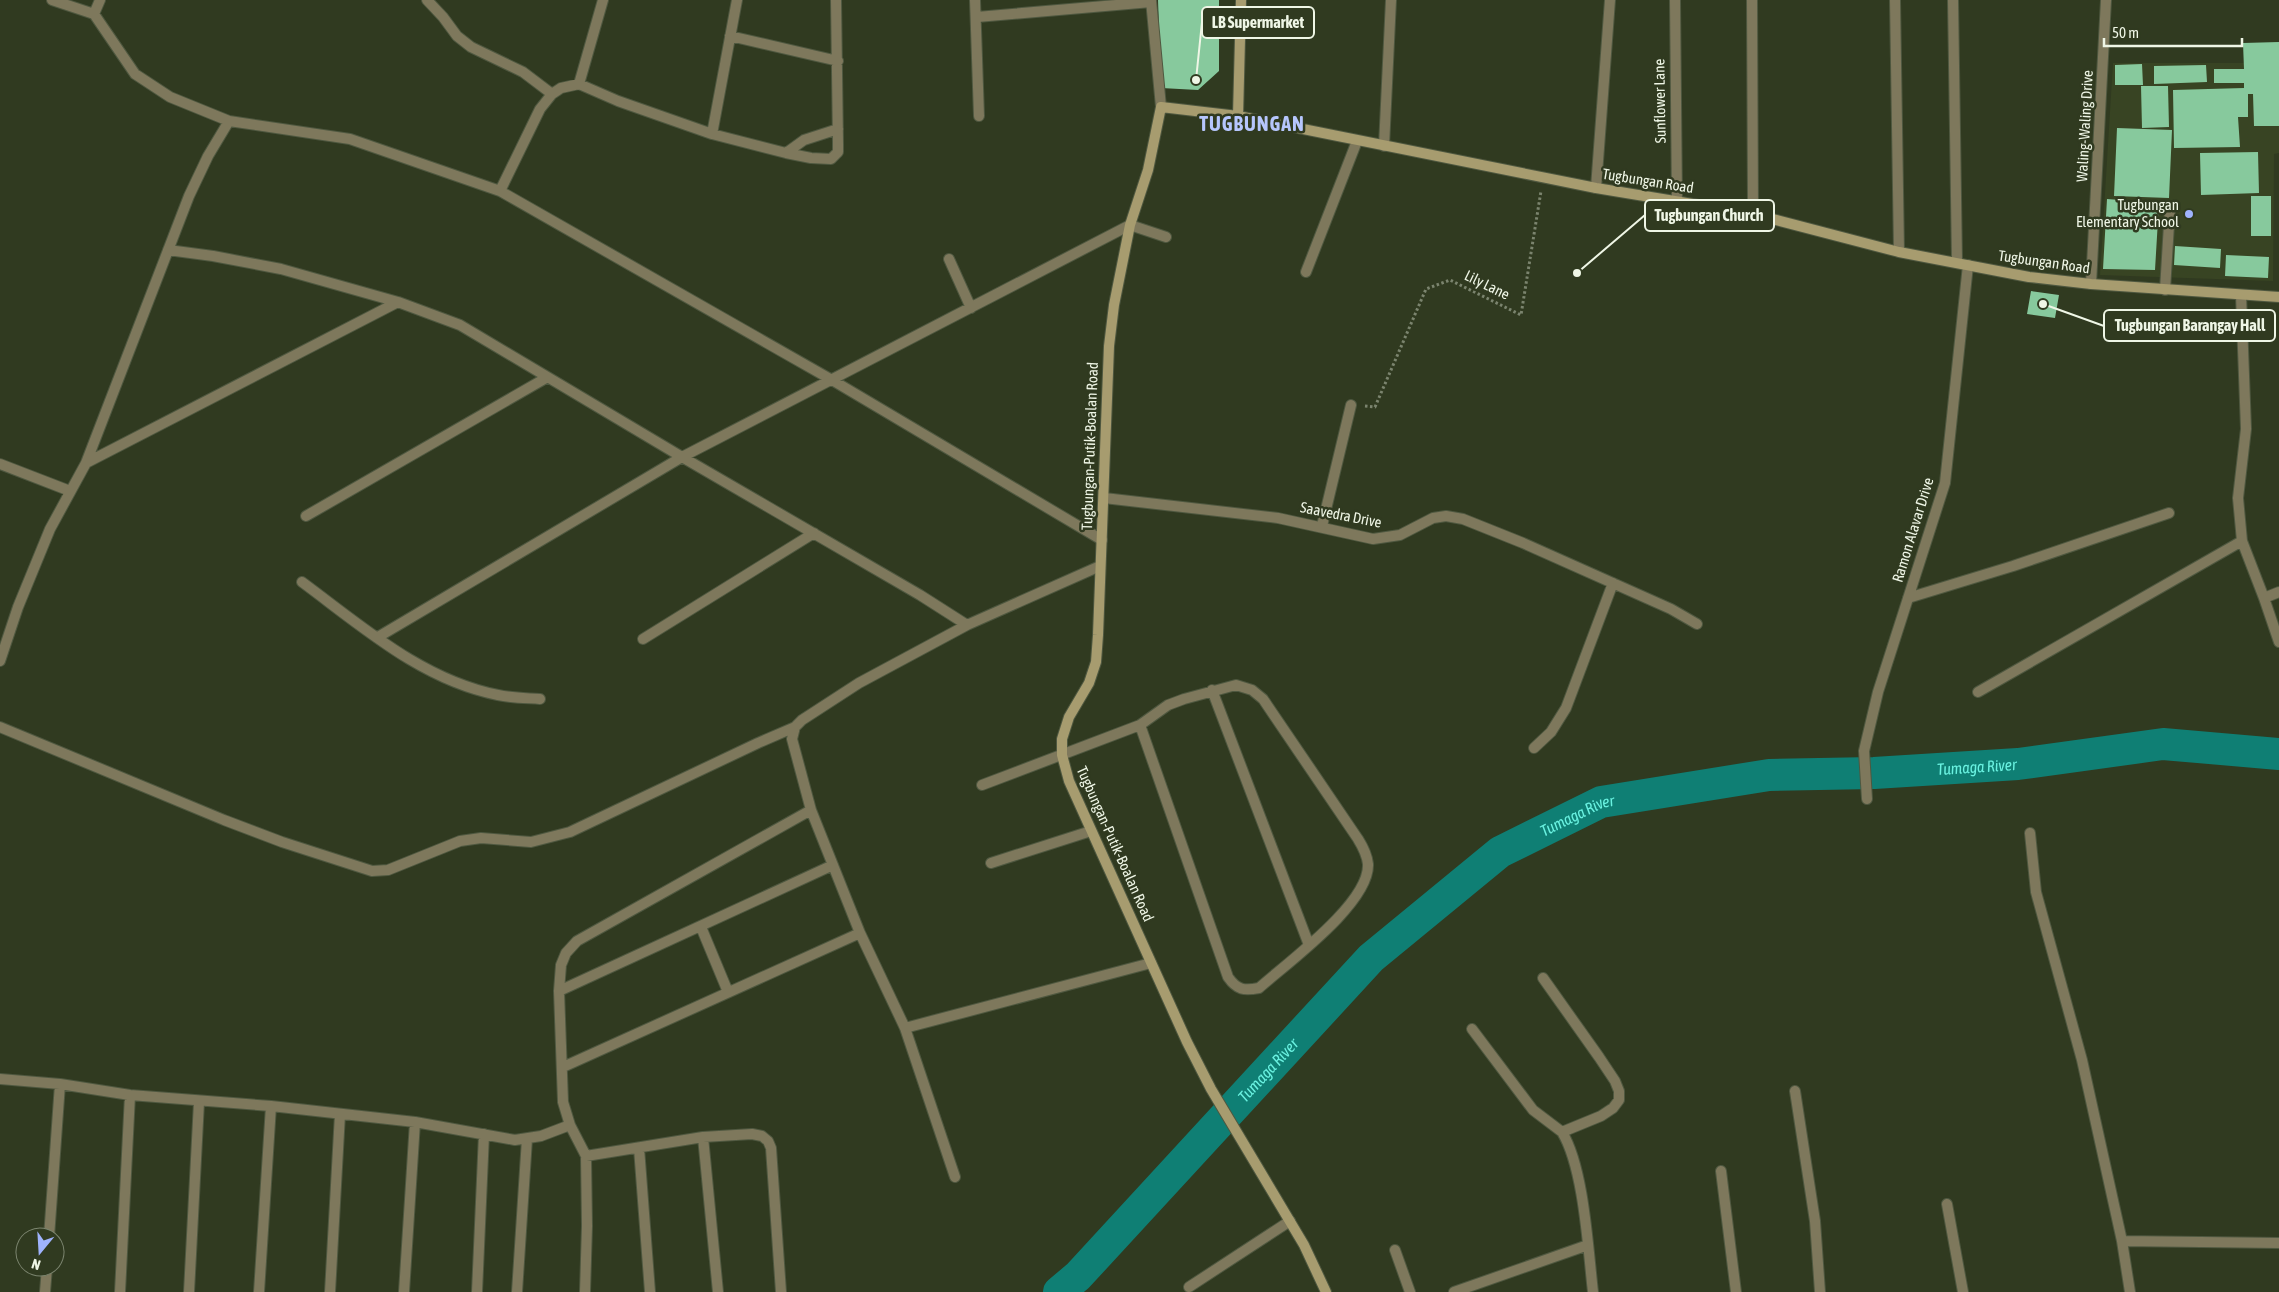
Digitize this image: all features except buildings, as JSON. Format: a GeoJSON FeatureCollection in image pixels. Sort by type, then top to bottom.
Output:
{"type":"FeatureCollection","features":[{"type":"Feature","properties":{"kind":"main road"},"geometry":{"type":"LineString","coordinates":[[1238,116],[1241,0]]}},
{"type":"Feature","properties":{"kind":"main road","name":"Tugbungan Road"},"geometry":{"type":"LineString","coordinates":[[1161,107],[1238,116],[1543,178],[1752,214],[1899,252],[2029,277],[2165,290],[2279,297]]}},
{"type":"Feature","properties":{"kind":"main road","name":"Tugbungan-Putik-Boalan Road"},"geometry":{"type":"LineString","coordinates":[[1161,107],[1148,170],[1130,224],[1114,305],[1109,346],[1096,662],[1089,683],[1064,728],[1062,755],[1076,799],[1211,1089],[1304,1245],[1326,1292]]}},
{"type":"Feature","properties":{"kind":"street"},"geometry":{"type":"LineString","coordinates":[[52,0],[94,14],[135,74],[170,98],[229,122],[350,139],[459,175],[500,191],[832,380],[1102,540]]}},
{"type":"Feature","properties":{"kind":"street"},"geometry":{"type":"LineString","coordinates":[[94,14],[100,0]]}},
{"type":"Feature","properties":{"kind":"street"},"geometry":{"type":"LineString","coordinates":[[427,0],[457,36],[471,47],[523,72],[552,94]]}},
{"type":"Feature","properties":{"kind":"street"},"geometry":{"type":"LineString","coordinates":[[579,84],[603,0]]}},
{"type":"Feature","properties":{"kind":"street"},"geometry":{"type":"LineString","coordinates":[[712,134],[736,0]]}},
{"type":"Feature","properties":{"kind":"street"},"geometry":{"type":"LineString","coordinates":[[500,191],[536,116],[552,94],[561,88],[579,84],[618,101],[712,134],[786,153],[811,158],[832,159],[838,152],[836,0]]}},
{"type":"Feature","properties":{"kind":"street"},"geometry":{"type":"LineString","coordinates":[[976,0],[978,116]]}},
{"type":"Feature","properties":{"kind":"street"},"geometry":{"type":"LineString","coordinates":[[1384,146],[1392,0]]}},
{"type":"Feature","properties":{"kind":"street"},"geometry":{"type":"LineString","coordinates":[[1596,188],[1610,0]]}},
{"type":"Feature","properties":{"kind":"street","name":"Sunflower Lane"},"geometry":{"type":"LineString","coordinates":[[1675,0],[1677,201]]}},
{"type":"Feature","properties":{"kind":"street"},"geometry":{"type":"LineString","coordinates":[[1752,0],[1752,214]]}},
{"type":"Feature","properties":{"kind":"street"},"geometry":{"type":"LineString","coordinates":[[1895,0],[1899,252]]}},
{"type":"Feature","properties":{"kind":"street"},"geometry":{"type":"LineString","coordinates":[[1954,0],[1957,262]]}},
{"type":"Feature","properties":{"kind":"street","name":"Waling-Waling Drive"},"geometry":{"type":"LineString","coordinates":[[2091,284],[2106,0]]}},
{"type":"Feature","properties":{"kind":"street"},"geometry":{"type":"LineString","coordinates":[[976,17],[1151,1],[1161,107]]}},
{"type":"Feature","properties":{"kind":"street"},"geometry":{"type":"LineString","coordinates":[[730,36],[838,61]]}},
{"type":"Feature","properties":{"kind":"street"},"geometry":{"type":"LineString","coordinates":[[0,661],[18,607],[50,529],[86,463],[189,196],[208,156],[229,122]]}},
{"type":"Feature","properties":{"kind":"street"},"geometry":{"type":"LineString","coordinates":[[786,153],[804,140],[838,129]]}},
{"type":"Feature","properties":{"kind":"street"},"geometry":{"type":"LineString","coordinates":[[1306,272],[1357,141]]}},
{"type":"Feature","properties":{"kind":"street"},"geometry":{"type":"LineString","coordinates":[[2165,290],[2170,208]]}},
{"type":"Feature","properties":{"kind":"street"},"geometry":{"type":"LineString","coordinates":[[378,637],[682,458],[1130,224],[1166,237]]}},
{"type":"Feature","properties":{"kind":"street"},"geometry":{"type":"LineString","coordinates":[[168,250],[214,256],[281,269],[398,302],[460,325],[682,458],[920,594],[967,625]]}},
{"type":"Feature","properties":{"kind":"street"},"geometry":{"type":"LineString","coordinates":[[950,259],[971,308]]}},
{"type":"Feature","properties":{"kind":"street","name":"Ramon Alavar Drive"},"geometry":{"type":"LineString","coordinates":[[1866,799],[1864,751],[1878,692],[1945,483],[1968,265]]}},
{"type":"Feature","properties":{"kind":"street"},"geometry":{"type":"LineString","coordinates":[[2241,295],[2246,430],[2238,498],[2242,541],[2279,642]]}},
{"type":"Feature","properties":{"kind":"street"},"geometry":{"type":"LineString","coordinates":[[86,463],[398,302]]}},
{"type":"Feature","properties":{"kind":"street"},"geometry":{"type":"LineString","coordinates":[[306,516],[546,378]]}},
{"type":"Feature","properties":{"kind":"street"},"geometry":{"type":"LineString","coordinates":[[1322,526],[1351,404]]}},
{"type":"Feature","properties":{"kind":"street"},"geometry":{"type":"LineString","coordinates":[[0,464],[70,491]]}},
{"type":"Feature","properties":{"kind":"street","name":"Saavedra Drive"},"geometry":{"type":"LineString","coordinates":[[1104,498],[1278,518],[1322,526],[1373,539],[1386,539],[1400,535],[1433,518],[1446,516],[1463,519],[1523,543],[1671,609],[1697,624]]}},
{"type":"Feature","properties":{"kind":"street"},"geometry":{"type":"LineString","coordinates":[[1908,598],[2013,566],[2169,513]]}},
{"type":"Feature","properties":{"kind":"street"},"geometry":{"type":"LineString","coordinates":[[643,639],[814,533]]}},
{"type":"Feature","properties":{"kind":"street"},"geometry":{"type":"LineString","coordinates":[[1978,692],[2242,541]]}},
{"type":"Feature","properties":{"kind":"street"},"geometry":{"type":"LineString","coordinates":[[0,727],[274,839],[372,871],[388,870],[460,840],[481,838],[531,842],[570,832],[758,742],[795,727],[802,720],[859,683],[967,625],[1100,566]]}},
{"type":"Feature","properties":{"kind":"street"},"geometry":{"type":"LineString","coordinates":[[302,582],[414,664],[461,685],[500,696],[540,699]]}},
{"type":"Feature","properties":{"kind":"street"},"geometry":{"type":"LineString","coordinates":[[1534,748],[1551,732],[1566,708],[1613,583]]}},
{"type":"Feature","properties":{"kind":"street"},"geometry":{"type":"LineString","coordinates":[[2264,598],[2279,592]]}},
{"type":"Feature","properties":{"kind":"street"},"geometry":{"type":"LineString","coordinates":[[982,785],[1140,725],[1168,706],[1212,690],[1236,685],[1252,690],[1263,699],[1358,839],[1366,853],[1368,865],[1363,887],[1351,905],[1309,945],[1259,988],[1246,990],[1235,987],[1228,978],[1140,725]]}},
{"type":"Feature","properties":{"kind":"street"},"geometry":{"type":"LineString","coordinates":[[1212,690],[1309,945]]}},
{"type":"Feature","properties":{"kind":"street"},"geometry":{"type":"LineString","coordinates":[[795,727],[792,739],[811,810],[860,933],[905,1028],[955,1177]]}},
{"type":"Feature","properties":{"kind":"street"},"geometry":{"type":"LineString","coordinates":[[585,1292],[587,1226],[586,1156],[570,1125],[563,1102],[559,991],[561,964],[566,953],[577,941],[811,810]]}},
{"type":"Feature","properties":{"kind":"street"},"geometry":{"type":"LineString","coordinates":[[991,863],[1091,831]]}},
{"type":"Feature","properties":{"kind":"street"},"geometry":{"type":"LineString","coordinates":[[2030,833],[2036,892],[2082,1060],[2122,1241],[2130,1292]]}},
{"type":"Feature","properties":{"kind":"street"},"geometry":{"type":"LineString","coordinates":[[559,991],[833,865]]}},
{"type":"Feature","properties":{"kind":"street"},"geometry":{"type":"LineString","coordinates":[[700,927],[728,992]]}},
{"type":"Feature","properties":{"kind":"street"},"geometry":{"type":"LineString","coordinates":[[563,1067],[860,933]]}},
{"type":"Feature","properties":{"kind":"street"},"geometry":{"type":"LineString","coordinates":[[905,1028],[1151,963]]}},
{"type":"Feature","properties":{"kind":"street"},"geometry":{"type":"LineString","coordinates":[[1543,978],[1599,1057],[1615,1081],[1619,1091],[1619,1100],[1613,1108],[1600,1116],[1562,1132]]}},
{"type":"Feature","properties":{"kind":"street"},"geometry":{"type":"LineString","coordinates":[[1472,1029],[1533,1110],[1562,1132],[1569,1143],[1574,1161],[1594,1292]]}},
{"type":"Feature","properties":{"kind":"street"},"geometry":{"type":"LineString","coordinates":[[0,1079],[60,1084],[130,1095],[199,1102],[271,1106],[415,1122],[514,1140],[527,1139],[570,1125]]}},
{"type":"Feature","properties":{"kind":"street"},"geometry":{"type":"LineString","coordinates":[[50,1227],[60,1084]]}},
{"type":"Feature","properties":{"kind":"street"},"geometry":{"type":"LineString","coordinates":[[1795,1091],[1815,1221],[1820,1292]]}},
{"type":"Feature","properties":{"kind":"street"},"geometry":{"type":"LineString","coordinates":[[120,1292],[130,1095]]}},
{"type":"Feature","properties":{"kind":"street"},"geometry":{"type":"LineString","coordinates":[[189,1292],[199,1102]]}},
{"type":"Feature","properties":{"kind":"street"},"geometry":{"type":"LineString","coordinates":[[259,1292],[271,1106]]}},
{"type":"Feature","properties":{"kind":"street"},"geometry":{"type":"LineString","coordinates":[[330,1292],[340,1114]]}},
{"type":"Feature","properties":{"kind":"street"},"geometry":{"type":"LineString","coordinates":[[404,1292],[415,1122]]}},
{"type":"Feature","properties":{"kind":"street"},"geometry":{"type":"LineString","coordinates":[[477,1292],[484,1134]]}},
{"type":"Feature","properties":{"kind":"street"},"geometry":{"type":"LineString","coordinates":[[586,1156],[703,1137],[752,1134],[762,1136],[768,1141],[771,1148],[781,1292]]}},
{"type":"Feature","properties":{"kind":"street"},"geometry":{"type":"LineString","coordinates":[[703,1137],[718,1292]]}},
{"type":"Feature","properties":{"kind":"street"},"geometry":{"type":"LineString","coordinates":[[517,1292],[527,1139]]}},
{"type":"Feature","properties":{"kind":"street"},"geometry":{"type":"LineString","coordinates":[[639,1148],[650,1292]]}},
{"type":"Feature","properties":{"kind":"street"},"geometry":{"type":"LineString","coordinates":[[1721,1171],[1736,1292]]}},
{"type":"Feature","properties":{"kind":"street"},"geometry":{"type":"LineString","coordinates":[[1948,1204],[1963,1292]]}},
{"type":"Feature","properties":{"kind":"street"},"geometry":{"type":"LineString","coordinates":[[1189,1287],[1290,1221]]}},
{"type":"Feature","properties":{"kind":"street"},"geometry":{"type":"LineString","coordinates":[[2122,1241],[2279,1243]]}},
{"type":"Feature","properties":{"kind":"street"},"geometry":{"type":"LineString","coordinates":[[1454,1292],[1588,1245]]}},
{"type":"Feature","properties":{"kind":"street"},"geometry":{"type":"LineString","coordinates":[[1395,1250],[1410,1292]]}},
{"type":"Feature","properties":{"kind":"street"},"geometry":{"type":"LineString","coordinates":[[45,1292],[46,1277]]}},
{"type":"Feature","properties":{"kind":"path","name":"Lily Lane"},"geometry":{"type":"LineString","coordinates":[[1351,404],[1375,407],[1426,289],[1450,280],[1521,315],[1543,178]]}},
{"type":"Feature","properties":{"kind":"shaded area","name":"Tugbungan Elementary School"},"geometry":{"type":"Polygon","coordinates":[[[2113,63],[2279,63],[2279,153],[2274,154],[2273,281],[2100,275],[2113,63]]]}},
{"type":"Feature","properties":{"kind":"waterway","name":"Tumaga River"},"geometry":{"type":"LineString","coordinates":[[1059,1292],[1078,1276],[1371,958],[1500,852],[1601,802],[1769,775],[1874,773],[2018,764],[2163,744],[2279,754]]}},
{"type":"Feature","properties":{"kind":"place","name":"LB Supermarket"},"geometry":{"type":"Point","coordinates":[1196,80]}},
{"type":"Feature","properties":{"kind":"place","name":"Tugbungan Elementary School"},"geometry":{"type":"Point","coordinates":[2189,214]}},
{"type":"Feature","properties":{"kind":"place","name":"Tugbungan Church"},"geometry":{"type":"Point","coordinates":[1577,273]}},
{"type":"Feature","properties":{"kind":"place","name":"Tugbungan Barangay Hall"},"geometry":{"type":"Point","coordinates":[2043,304]}},
{"type":"Feature","properties":{"kind":"district","name":"TUGBUNGAN"},"geometry":{"type":"Point","coordinates":[1252,124]}}]}
